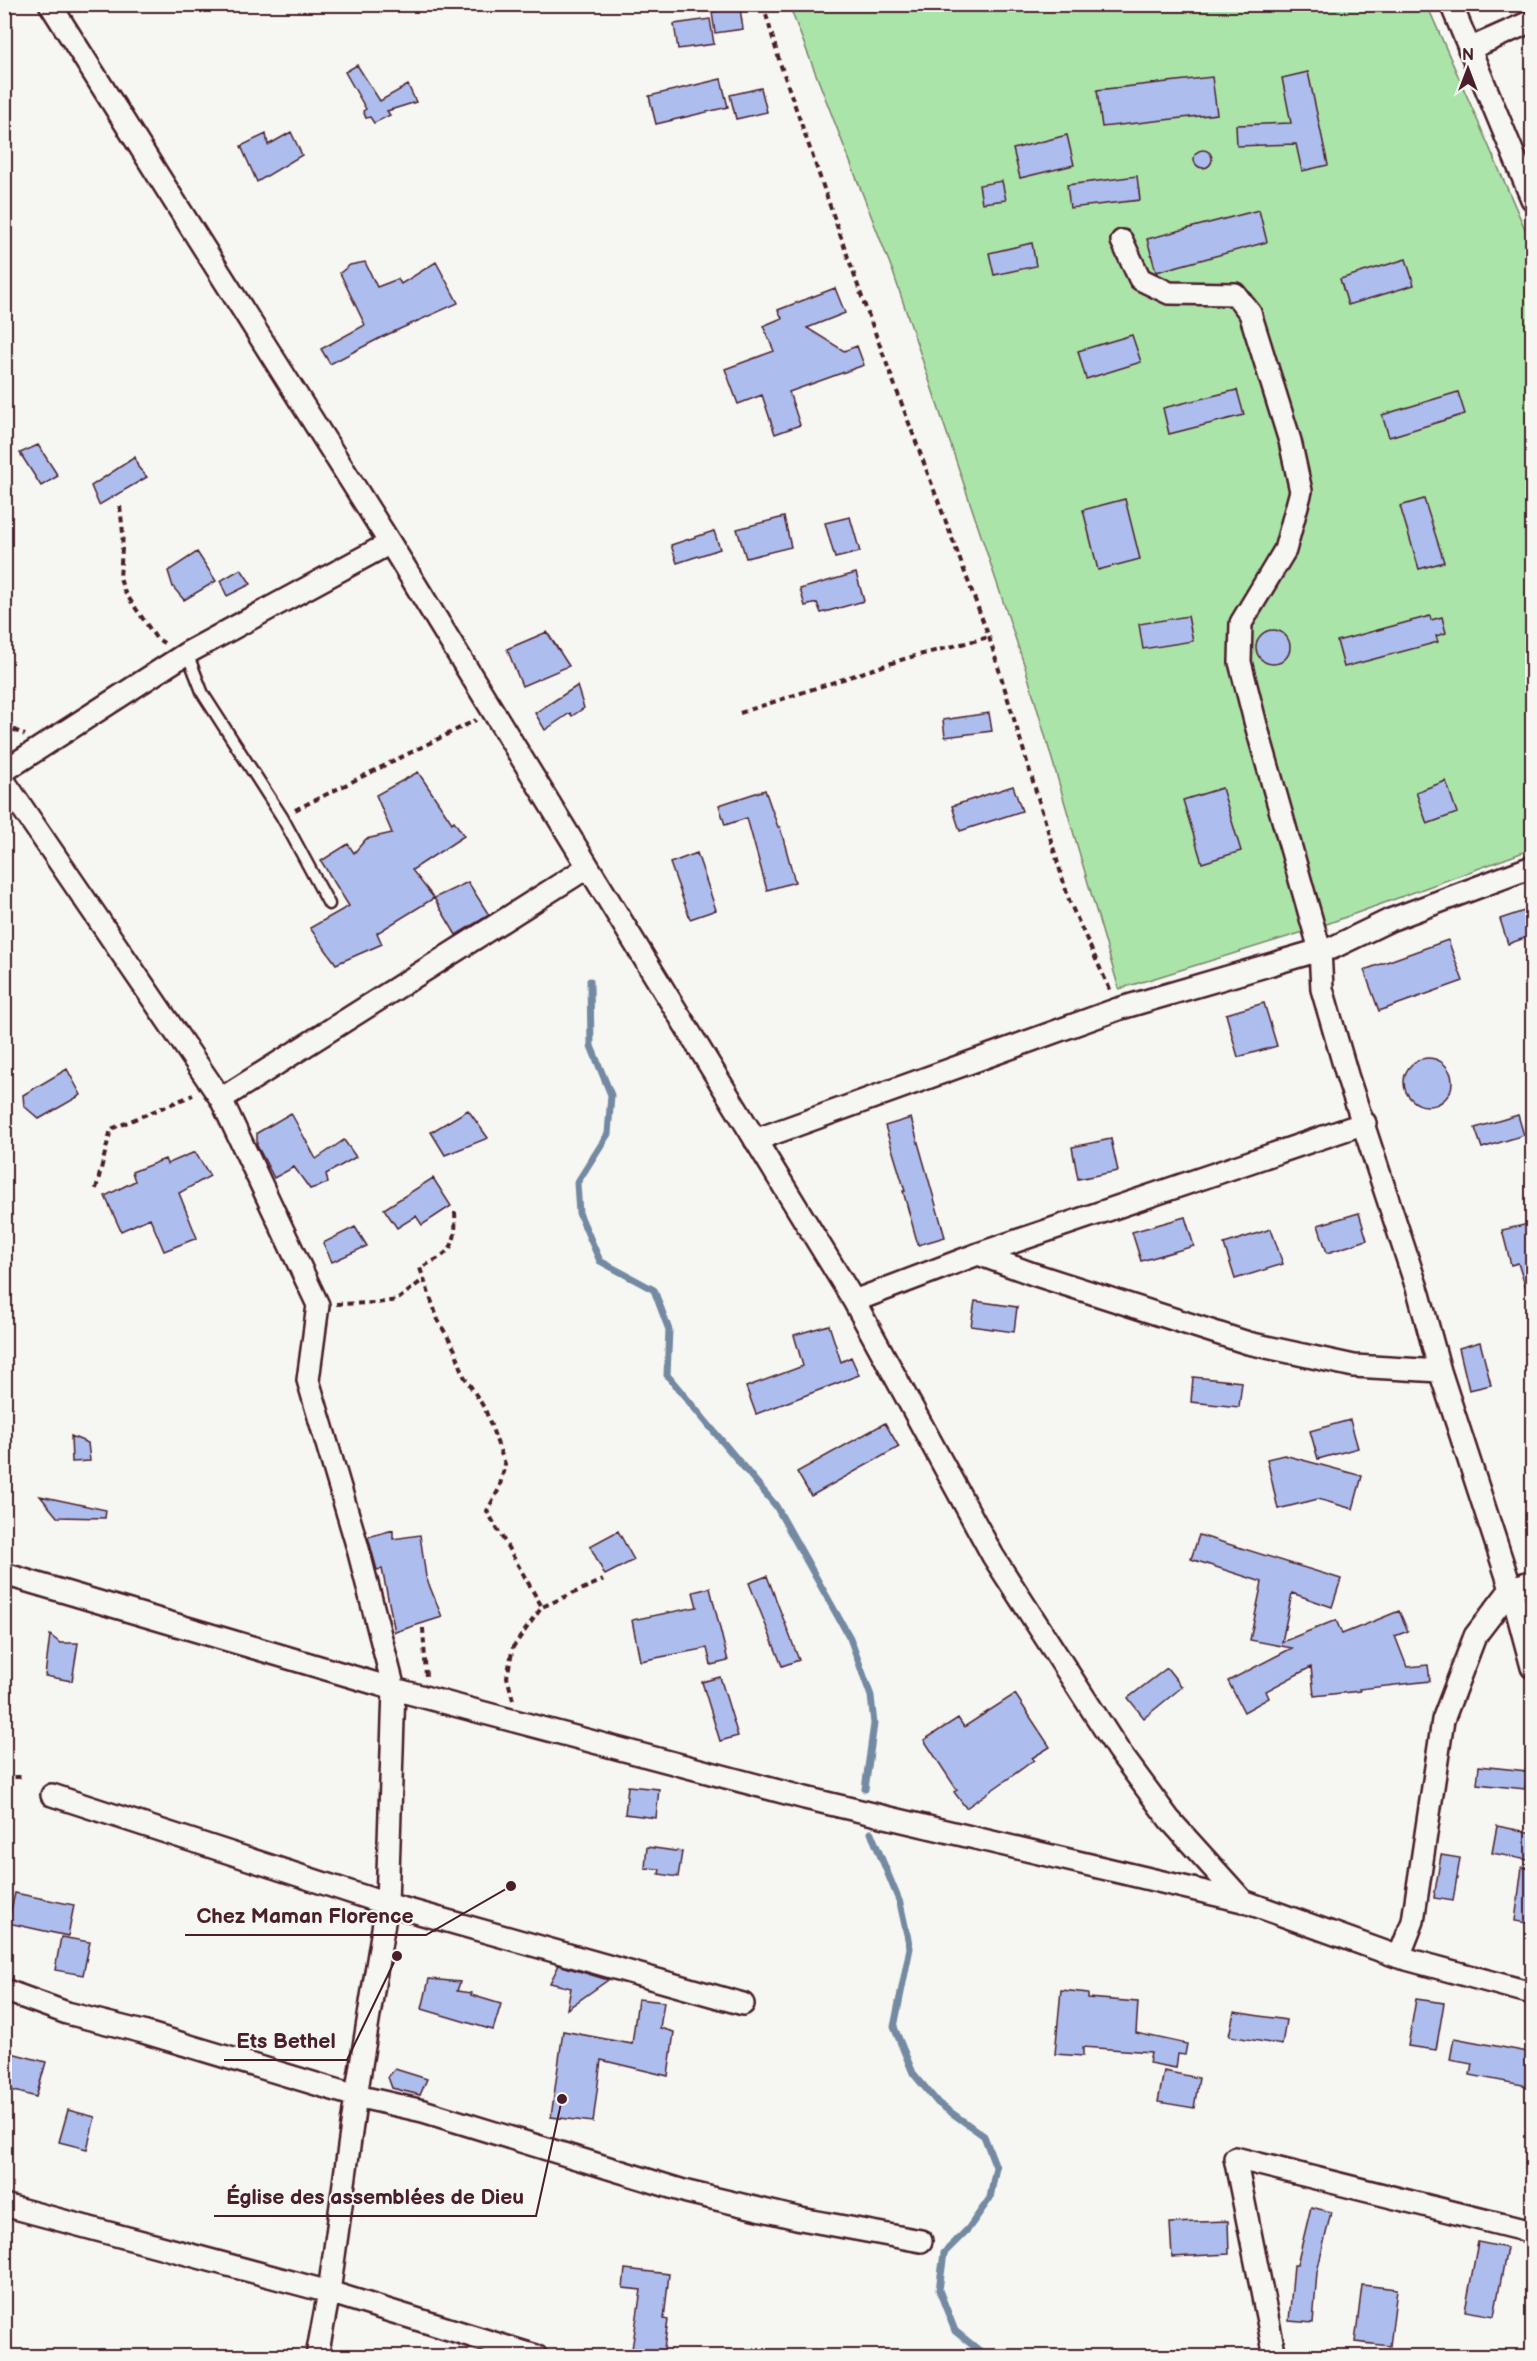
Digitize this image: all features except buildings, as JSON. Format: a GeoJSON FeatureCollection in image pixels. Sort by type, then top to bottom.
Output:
{"type":"FeatureCollection","features":[{"type":"Feature","properties":{"kind":"street"},"geometry":{"type":"LineString","coordinates":[[50,4],[390,543],[854,1301],[993,1556],[1118,1750],[1169,1819],[1243,1901]]}},
{"type":"Feature","properties":{"kind":"street"},"geometry":{"type":"LineString","coordinates":[[1451,4],[1533,199]]}},
{"type":"Feature","properties":{"kind":"street"},"geometry":{"type":"LineString","coordinates":[[1469,49],[1533,21]]}},
{"type":"Feature","properties":{"kind":"street"},"geometry":{"type":"LineString","coordinates":[[1122,241],[1140,279],[1169,293],[1235,294],[1250,313],[1290,441],[1301,491],[1285,550],[1241,623],[1240,662],[1320,950],[1322,989],[1347,1075],[1365,1123],[1419,1294],[1440,1371],[1511,1589],[1533,1667]]}},
{"type":"Feature","properties":{"kind":"street"},"geometry":{"type":"LineString","coordinates":[[4,771],[187,653],[390,543]]}},
{"type":"Feature","properties":{"kind":"street"},"geometry":{"type":"LineString","coordinates":[[4,781],[217,1093],[318,1305],[308,1380],[357,1545],[394,1689],[387,1904],[356,2096],[329,2292],[317,2356]]}},
{"type":"Feature","properties":{"kind":"street"},"geometry":{"type":"LineString","coordinates":[[217,1093],[588,867]]}},
{"type":"Feature","properties":{"kind":"street"},"geometry":{"type":"LineString","coordinates":[[755,1140],[1118,1009],[1332,948],[1390,920],[1533,867]]}},
{"type":"Feature","properties":{"kind":"street"},"geometry":{"type":"LineString","coordinates":[[854,1301],[978,1254],[1365,1123]]}},
{"type":"Feature","properties":{"kind":"street"},"geometry":{"type":"LineString","coordinates":[[978,1254],[1248,1343],[1354,1366],[1440,1371]]}},
{"type":"Feature","properties":{"kind":"street"},"geometry":{"type":"LineString","coordinates":[[4,1574],[394,1689],[524,1724],[805,1798],[1243,1901],[1399,1957],[1533,1993]]}},
{"type":"Feature","properties":{"kind":"street"},"geometry":{"type":"LineString","coordinates":[[1399,1957],[1413,1921],[1443,1720],[1475,1636],[1511,1589],[1533,1581]]}},
{"type":"Feature","properties":{"kind":"street"},"geometry":{"type":"LineString","coordinates":[[52,1795],[387,1904],[742,2004]]}},
{"type":"Feature","properties":{"kind":"street"},"geometry":{"type":"LineString","coordinates":[[4,1990],[67,2013],[143,2032],[356,2096],[423,2111],[687,2192],[801,2219],[921,2241]]}},
{"type":"Feature","properties":{"kind":"street"},"geometry":{"type":"LineString","coordinates":[[1275,2356],[1235,2158],[1533,2232]]}},
{"type":"Feature","properties":{"kind":"street"},"geometry":{"type":"LineString","coordinates":[[4,2205],[329,2292],[536,2356]]}},
{"type":"Feature","properties":{"kind":"lane"},"geometry":{"type":"LineString","coordinates":[[187,653],[203,694],[282,817],[329,904]]}},
{"type":"Feature","properties":{"kind":"path"},"geometry":{"type":"LineString","coordinates":[[763,4],[780,63],[860,292],[989,637],[1070,903],[1118,1009]]}},
{"type":"Feature","properties":{"kind":"path"},"geometry":{"type":"LineString","coordinates":[[120,506],[123,533],[120,578],[124,591],[156,638],[187,653]]}},
{"type":"Feature","properties":{"kind":"path"},"geometry":{"type":"LineString","coordinates":[[740,712],[907,658],[989,637]]}},
{"type":"Feature","properties":{"kind":"path"},"geometry":{"type":"LineString","coordinates":[[282,817],[493,712]]}},
{"type":"Feature","properties":{"kind":"path"},"geometry":{"type":"LineString","coordinates":[[96,1190],[111,1129],[217,1093]]}},
{"type":"Feature","properties":{"kind":"path"},"geometry":{"type":"LineString","coordinates":[[455,1212],[456,1233],[447,1254],[420,1268],[438,1320],[455,1350],[465,1376],[485,1409],[505,1464],[499,1489],[487,1511],[542,1607]]}},
{"type":"Feature","properties":{"kind":"path"},"geometry":{"type":"LineString","coordinates":[[318,1305],[397,1300],[424,1279]]}},
{"type":"Feature","properties":{"kind":"path"},"geometry":{"type":"LineString","coordinates":[[524,1724],[512,1697],[507,1677],[513,1647],[542,1607],[603,1580]]}},
{"type":"Feature","properties":{"kind":"path"},"geometry":{"type":"LineString","coordinates":[[423,1628],[426,1682]]}},
{"type":"Feature","properties":{"kind":"path"},"geometry":{"type":"LineString","coordinates":[[4,1777],[22,1777]]}},
{"type":"Feature","properties":{"kind":"green space"},"geometry":{"type":"Polygon","coordinates":[[[789,5],[1427,5],[1532,245],[1532,849],[1313,929],[1119,989],[1026,670],[893,272],[789,5]]]}},
{"type":"Feature","properties":{"kind":"waterway"},"geometry":{"type":"LineString","coordinates":[[590,981],[591,1046],[611,1095],[608,1134],[577,1183],[579,1213],[600,1261],[654,1290],[669,1330],[667,1375],[776,1506],[850,1638],[871,1696],[874,1724],[865,1789]]}},
{"type":"Feature","properties":{"kind":"waterway"},"geometry":{"type":"LineString","coordinates":[[871,1833],[900,1903],[910,1948],[894,2027],[913,2073],[938,2103],[984,2136],[996,2167],[990,2198],[968,2229],[944,2253],[939,2290],[955,2331],[986,2356]]}},
{"type":"Feature","properties":{"kind":"place","name":"Chez Maman Florence"},"geometry":{"type":"Point","coordinates":[511,1886]}},
{"type":"Feature","properties":{"kind":"place","name":"Ets Bethel"},"geometry":{"type":"Point","coordinates":[397,1956]}},
{"type":"Feature","properties":{"kind":"place","name":"Église des assemblées de Dieu"},"geometry":{"type":"Point","coordinates":[562,2099]}}]}
